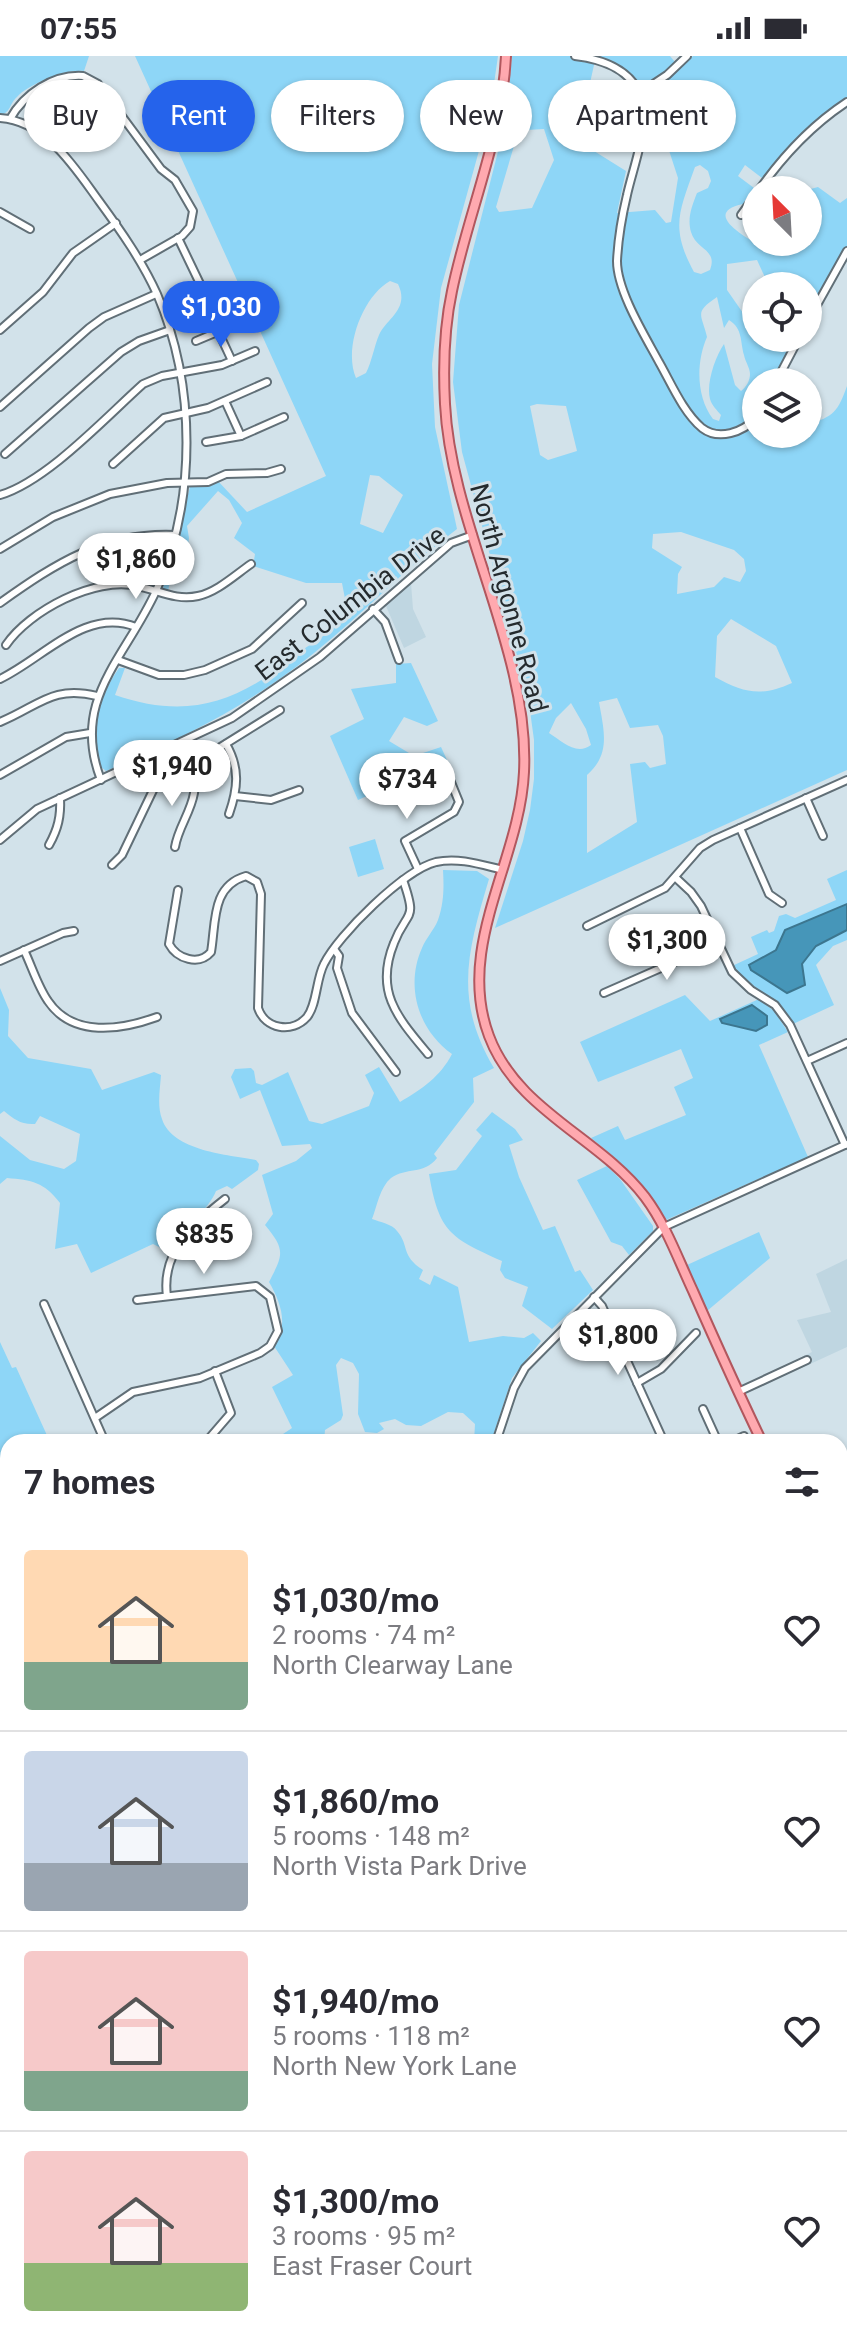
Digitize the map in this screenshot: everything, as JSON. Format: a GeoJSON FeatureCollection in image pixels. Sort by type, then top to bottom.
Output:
{"type":"FeatureCollection","features":[{"type":"Feature","properties":{"kind":"main road","name":"North Argonne Road"},"geometry":{"type":"LineString","coordinates":[[506,56],[499,111],[452,291],[443,373],[453,461],[516,686],[523,727],[524,771],[519,814],[483,936],[479,971],[480,1002],[496,1051],[522,1090],[630,1180],[656,1213],[758,1434]]}},
{"type":"Feature","properties":{"kind":"street"},"geometry":{"type":"LineString","coordinates":[[575,56],[597,59],[615,67],[630,80]]}},
{"type":"Feature","properties":{"kind":"street"},"geometry":{"type":"LineString","coordinates":[[660,80],[687,56]]}},
{"type":"Feature","properties":{"kind":"street"},"geometry":{"type":"LineString","coordinates":[[10,119],[19,102],[28,94],[54,81],[75,75],[98,84],[161,169],[184,192],[193,211],[190,227],[178,238],[140,260]]}},
{"type":"Feature","properties":{"kind":"street"},"geometry":{"type":"LineString","coordinates":[[769,176],[782,158],[847,102]]}},
{"type":"Feature","properties":{"kind":"street"},"geometry":{"type":"LineString","coordinates":[[0,118],[10,119],[38,132],[63,152],[116,223],[140,260],[156,294],[170,330],[180,373],[186,437],[184,482],[175,535],[155,591],[97,696],[90,733],[92,755],[101,780]]}},
{"type":"Feature","properties":{"kind":"street"},"geometry":{"type":"LineString","coordinates":[[637,152],[626,199],[617,264],[624,292],[690,416],[710,433],[721,435],[742,427]]}},
{"type":"Feature","properties":{"kind":"street"},"geometry":{"type":"LineString","coordinates":[[0,212],[30,229]]}},
{"type":"Feature","properties":{"kind":"street"},"geometry":{"type":"LineString","coordinates":[[0,330],[43,292],[73,253],[116,223]]}},
{"type":"Feature","properties":{"kind":"street"},"geometry":{"type":"LineString","coordinates":[[178,238],[203,290]]}},
{"type":"Feature","properties":{"kind":"street"},"geometry":{"type":"LineString","coordinates":[[822,296],[847,251]]}},
{"type":"Feature","properties":{"kind":"street"},"geometry":{"type":"LineString","coordinates":[[0,407],[104,317],[156,294]]}},
{"type":"Feature","properties":{"kind":"street"},"geometry":{"type":"LineString","coordinates":[[196,341],[241,322]]}},
{"type":"Feature","properties":{"kind":"street"},"geometry":{"type":"LineString","coordinates":[[5,454],[121,352],[139,341],[170,330]]}},
{"type":"Feature","properties":{"kind":"street"},"geometry":{"type":"LineString","coordinates":[[218,331],[232,361]]}},
{"type":"Feature","properties":{"kind":"street"},"geometry":{"type":"LineString","coordinates":[[0,495],[19,489],[39,476],[143,384],[162,376],[232,361],[255,351]]}},
{"type":"Feature","properties":{"kind":"street"},"geometry":{"type":"LineString","coordinates":[[113,464],[164,418],[208,408],[267,382]]}},
{"type":"Feature","properties":{"kind":"street"},"geometry":{"type":"LineString","coordinates":[[225,401],[241,436]]}},
{"type":"Feature","properties":{"kind":"street"},"geometry":{"type":"LineString","coordinates":[[206,442],[241,436],[284,417]]}},
{"type":"Feature","properties":{"kind":"street"},"geometry":{"type":"LineString","coordinates":[[0,549],[53,517],[93,500],[139,487],[202,482],[226,474],[267,473],[281,469]]}},
{"type":"Feature","properties":{"kind":"street"},"geometry":{"type":"LineString","coordinates":[[0,603],[62,561],[93,547],[127,537],[175,535]]}},
{"type":"Feature","properties":{"kind":"street","name":"East Columbia Drive"},"geometry":{"type":"LineString","coordinates":[[0,840],[37,809],[232,718],[320,657],[373,609],[421,574],[451,543],[473,535]]}},
{"type":"Feature","properties":{"kind":"street"},"geometry":{"type":"LineString","coordinates":[[6,645],[22,627],[66,598],[84,591],[128,584],[184,598],[203,595],[251,564]]}},
{"type":"Feature","properties":{"kind":"street"},"geometry":{"type":"LineString","coordinates":[[118,660],[159,675],[184,675],[205,670],[252,649],[302,603]]}},
{"type":"Feature","properties":{"kind":"street"},"geometry":{"type":"LineString","coordinates":[[373,609],[385,622],[399,660]]}},
{"type":"Feature","properties":{"kind":"street"},"geometry":{"type":"LineString","coordinates":[[0,679],[92,624],[117,622],[136,627]]}},
{"type":"Feature","properties":{"kind":"street"},"geometry":{"type":"LineString","coordinates":[[0,722],[54,694],[97,696]]}},
{"type":"Feature","properties":{"kind":"street"},"geometry":{"type":"LineString","coordinates":[[112,865],[122,855],[157,782],[172,772],[190,766],[280,710]]}},
{"type":"Feature","properties":{"kind":"street"},"geometry":{"type":"LineString","coordinates":[[0,775],[66,737],[90,733]]}},
{"type":"Feature","properties":{"kind":"street"},"geometry":{"type":"LineString","coordinates":[[226,744],[236,764],[235,796],[229,814]]}},
{"type":"Feature","properties":{"kind":"street"},"geometry":{"type":"LineString","coordinates":[[175,847],[176,836],[195,792],[189,756],[179,745]]}},
{"type":"Feature","properties":{"kind":"street"},"geometry":{"type":"LineString","coordinates":[[416,791],[438,779],[447,779],[459,802],[454,812],[405,841],[418,869]]}},
{"type":"Feature","properties":{"kind":"street"},"geometry":{"type":"LineString","coordinates":[[587,926],[652,897],[676,878],[700,848],[847,780]]}},
{"type":"Feature","properties":{"kind":"street"},"geometry":{"type":"LineString","coordinates":[[235,796],[271,800],[299,790]]}},
{"type":"Feature","properties":{"kind":"street"},"geometry":{"type":"LineString","coordinates":[[49,845],[61,814],[60,798]]}},
{"type":"Feature","properties":{"kind":"street"},"geometry":{"type":"LineString","coordinates":[[806,798],[823,836]]}},
{"type":"Feature","properties":{"kind":"street"},"geometry":{"type":"LineString","coordinates":[[740,828],[769,894],[782,903]]}},
{"type":"Feature","properties":{"kind":"street"},"geometry":{"type":"LineString","coordinates":[[178,890],[169,944],[178,955],[198,960],[207,958],[211,952],[217,903],[223,891],[236,879],[246,876],[257,882],[261,894],[258,1008],[261,1018],[280,1027],[300,1022],[310,1013],[316,983],[334,949],[374,906],[418,869],[452,860],[503,870]]}},
{"type":"Feature","properties":{"kind":"street"},"geometry":{"type":"LineString","coordinates":[[499,1434],[518,1378],[550,1340],[664,1227],[846,1145],[782,1012],[740,981],[725,961],[701,906],[676,878]]}},
{"type":"Feature","properties":{"kind":"street"},"geometry":{"type":"LineString","coordinates":[[403,880],[412,908],[394,940],[388,962],[387,990],[398,1017],[428,1054]]}},
{"type":"Feature","properties":{"kind":"street"},"geometry":{"type":"LineString","coordinates":[[0,961],[74,931]]}},
{"type":"Feature","properties":{"kind":"street"},"geometry":{"type":"LineString","coordinates":[[604,993],[718,943]]}},
{"type":"Feature","properties":{"kind":"street"},"geometry":{"type":"LineString","coordinates":[[334,949],[339,956],[337,968],[352,1013],[396,1072]]}},
{"type":"Feature","properties":{"kind":"street"},"geometry":{"type":"LineString","coordinates":[[24,950],[47,1000],[60,1015],[76,1025],[132,1026],[157,1017]]}},
{"type":"Feature","properties":{"kind":"street"},"geometry":{"type":"LineString","coordinates":[[807,1061],[847,1043]]}},
{"type":"Feature","properties":{"kind":"street"},"geometry":{"type":"LineString","coordinates":[[167,1296],[166,1271],[176,1250],[203,1216],[225,1199]]}},
{"type":"Feature","properties":{"kind":"street"},"geometry":{"type":"LineString","coordinates":[[95,1418],[133,1392],[188,1381],[215,1371],[260,1353],[275,1339],[277,1321],[274,1305],[265,1291],[256,1286],[137,1300]]}},
{"type":"Feature","properties":{"kind":"street"},"geometry":{"type":"LineString","coordinates":[[594,1297],[602,1306],[660,1434]]}},
{"type":"Feature","properties":{"kind":"street"},"geometry":{"type":"LineString","coordinates":[[44,1304],[102,1434]]}},
{"type":"Feature","properties":{"kind":"street"},"geometry":{"type":"LineString","coordinates":[[637,1383],[661,1369],[696,1333]]}},
{"type":"Feature","properties":{"kind":"street"},"geometry":{"type":"LineString","coordinates":[[738,1392],[807,1360]]}},
{"type":"Feature","properties":{"kind":"street"},"geometry":{"type":"LineString","coordinates":[[213,1434],[231,1413],[215,1371]]}},
{"type":"Feature","properties":{"kind":"street"},"geometry":{"type":"LineString","coordinates":[[703,1409],[714,1434]]}},
{"type":"Feature","properties":{"kind":"shaded area"},"geometry":{"type":"Polygon","coordinates":[[[0,56],[89,56],[84,71],[46,80],[24,80],[24,91],[0,115],[0,56]]]}},
{"type":"Feature","properties":{"kind":"shaded area"},"geometry":{"type":"Polygon","coordinates":[[[135,56],[498,56],[495,80],[420,80],[420,152],[479,152],[441,288],[432,364],[435,427],[457,529],[332,638],[265,689],[161,747],[106,771],[101,767],[96,728],[101,703],[119,668],[125,668],[115,695],[166,706],[211,702],[253,685],[274,672],[332,628],[346,604],[342,583],[306,583],[253,566],[255,554],[234,538],[242,523],[229,500],[218,491],[187,526],[187,551],[194,560],[173,562],[168,592],[163,588],[190,487],[217,480],[247,512],[326,476],[179,152],[255,152],[255,80],[146,80],[135,56]],[[390,281],[380,288],[364,310],[352,352],[356,378],[366,373],[379,335],[399,307],[401,293],[398,284],[390,281]],[[370,475],[360,524],[383,533],[403,495],[379,476],[370,475]]]}},
{"type":"Feature","properties":{"kind":"shaded area"},"geometry":{"type":"Polygon","coordinates":[[[512,56],[596,56],[591,80],[548,80],[548,141],[544,129],[532,130],[532,80],[510,80],[512,56]]]}},
{"type":"Feature","properties":{"kind":"shaded area"},"geometry":{"type":"Polygon","coordinates":[[[596,56],[670,56],[680,68],[693,56],[847,56],[847,99],[801,135],[764,176],[745,165],[738,176],[742,179],[742,204],[731,208],[726,213],[726,219],[742,234],[742,256],[822,256],[822,190],[840,203],[847,198],[847,255],[822,299],[822,272],[763,272],[757,260],[727,264],[727,290],[742,312],[742,344],[734,324],[729,320],[724,328],[717,297],[701,314],[707,337],[701,357],[700,379],[707,410],[713,419],[719,421],[721,415],[713,406],[709,386],[724,344],[735,385],[742,390],[742,448],[822,448],[822,420],[834,412],[847,386],[847,770],[495,928],[530,810],[534,740],[528,696],[462,452],[453,382],[459,305],[498,152],[512,152],[496,207],[499,212],[532,208],[554,160],[551,152],[596,152],[626,171],[617,213],[655,210],[666,223],[671,222],[678,178],[670,152],[736,152],[736,80],[634,80],[628,72],[596,56]],[[700,165],[695,167],[681,208],[680,231],[686,257],[694,272],[701,274],[710,270],[712,263],[709,253],[694,238],[690,217],[697,193],[708,188],[711,181],[708,171],[700,165]],[[530,406],[540,455],[548,460],[577,451],[566,406],[530,406]],[[681,532],[653,534],[652,548],[682,567],[678,574],[677,594],[714,587],[724,577],[740,582],[746,571],[744,559],[734,550],[681,532]],[[731,619],[717,636],[715,677],[735,687],[753,691],[771,690],[792,683],[776,646],[731,619]],[[617,698],[599,702],[604,742],[600,759],[587,775],[587,853],[637,822],[630,764],[645,762],[650,768],[666,764],[663,736],[658,725],[630,728],[617,698]],[[571,703],[556,718],[549,733],[575,748],[591,745],[571,703]]]}},
{"type":"Feature","properties":{"kind":"shaded area"},"geometry":{"type":"Polygon","coordinates":[[[744,352],[794,352],[785,368],[749,368],[744,352]]]}},
{"type":"Feature","properties":{"kind":"shaded area"},"geometry":{"type":"Polygon","coordinates":[[[411,583],[413,609],[426,637],[404,648],[386,606],[411,583]]]}},
{"type":"Feature","properties":{"kind":"shaded area"},"geometry":{"type":"Polygon","coordinates":[[[411,663],[438,721],[427,726],[404,717],[389,741],[414,756],[441,747],[447,760],[358,800],[330,736],[364,719],[351,689],[396,683],[396,664],[411,663]]]}},
{"type":"Feature","properties":{"kind":"shaded area"},"geometry":{"type":"Polygon","coordinates":[[[375,839],[384,869],[358,877],[349,847],[375,839]]]}},
{"type":"Feature","properties":{"kind":"shaded area"},"geometry":{"type":"Polygon","coordinates":[[[443,870],[477,871],[489,879],[475,929],[468,974],[473,1019],[494,1068],[473,1078],[474,1102],[434,1154],[437,1158],[426,1167],[391,1178],[381,1192],[372,1219],[389,1225],[401,1236],[411,1260],[423,1270],[419,1279],[430,1285],[434,1275],[458,1287],[469,1342],[503,1336],[524,1338],[533,1333],[541,1341],[512,1378],[494,1434],[474,1434],[475,1424],[463,1413],[448,1412],[421,1426],[406,1425],[395,1419],[379,1423],[384,1429],[377,1433],[365,1432],[358,1414],[359,1374],[353,1363],[341,1358],[336,1365],[343,1415],[341,1420],[325,1430],[325,1434],[283,1434],[292,1428],[272,1387],[293,1375],[274,1346],[281,1330],[282,1314],[269,1282],[280,1253],[265,1225],[273,1214],[262,1175],[296,1161],[312,1148],[310,1144],[282,1146],[260,1090],[240,1099],[231,1077],[235,1069],[251,1068],[256,1083],[262,1085],[288,1072],[309,1121],[322,1124],[369,1106],[374,1093],[365,1075],[379,1067],[400,1102],[436,1076],[452,1054],[440,1044],[423,1020],[415,992],[415,977],[422,948],[440,914],[443,870]]]}},
{"type":"Feature","properties":{"kind":"shaded area"},"geometry":{"type":"Polygon","coordinates":[[[847,870],[847,940],[833,946],[816,965],[834,1005],[793,1024],[778,1006],[732,966],[758,954],[751,937],[767,930],[769,933],[774,931],[779,916],[786,914],[795,918],[836,900],[827,879],[847,870]]]}},
{"type":"Feature","properties":{"kind":"shaded area"},"geometry":{"type":"Polygon","coordinates":[[[847,904],[847,930],[816,946],[802,964],[805,985],[787,993],[751,970],[749,965],[776,950],[785,930],[847,904]]]}},
{"type":"Feature","properties":{"kind":"shaded area"},"geometry":{"type":"Polygon","coordinates":[[[0,988],[9,1010],[8,1036],[28,1058],[91,1069],[102,1090],[154,1072],[161,1075],[160,1109],[168,1130],[189,1145],[203,1150],[256,1160],[258,1170],[232,1189],[227,1186],[216,1191],[169,1252],[153,1244],[91,1273],[77,1244],[55,1249],[60,1203],[43,1186],[31,1181],[7,1178],[0,1184],[0,1136],[30,1160],[64,1169],[76,1161],[80,1134],[40,1116],[35,1124],[26,1124],[4,1111],[0,1114],[0,988]]]}},
{"type":"Feature","properties":{"kind":"shaded area"},"geometry":{"type":"Polygon","coordinates":[[[685,995],[710,1021],[759,999],[774,1011],[788,1032],[759,1045],[808,1157],[666,1220],[633,1175],[591,1138],[618,1126],[625,1140],[686,1115],[674,1087],[693,1078],[681,1049],[598,1082],[580,1042],[685,995]]]}},
{"type":"Feature","properties":{"kind":"shaded area"},"geometry":{"type":"Polygon","coordinates":[[[752,1005],[767,1016],[767,1025],[756,1031],[722,1023],[720,1019],[752,1005]]]}},
{"type":"Feature","properties":{"kind":"shaded area"},"geometry":{"type":"Polygon","coordinates":[[[492,1112],[515,1129],[523,1140],[509,1145],[519,1177],[543,1230],[555,1226],[575,1272],[580,1270],[593,1290],[552,1329],[522,1306],[528,1287],[505,1278],[500,1270],[502,1261],[459,1239],[450,1231],[437,1209],[429,1174],[456,1170],[482,1136],[476,1130],[492,1112]]]}},
{"type":"Feature","properties":{"kind":"shaded area"},"geometry":{"type":"Polygon","coordinates":[[[607,1166],[620,1179],[653,1226],[653,1231],[629,1255],[622,1246],[611,1242],[577,1180],[607,1166]]]}},
{"type":"Feature","properties":{"kind":"shaded area"},"geometry":{"type":"Polygon","coordinates":[[[759,1232],[770,1258],[707,1311],[687,1265],[759,1232]]]}},
{"type":"Feature","properties":{"kind":"shaded area"},"geometry":{"type":"Polygon","coordinates":[[[847,1259],[847,1347],[745,1394],[742,1386],[812,1352],[797,1320],[831,1312],[816,1274],[847,1259]]]}},
{"type":"Feature","properties":{"kind":"shaded area"},"geometry":{"type":"Polygon","coordinates":[[[0,1342],[12,1368],[16,1367],[46,1434],[0,1434],[0,1342]]]}}]}
